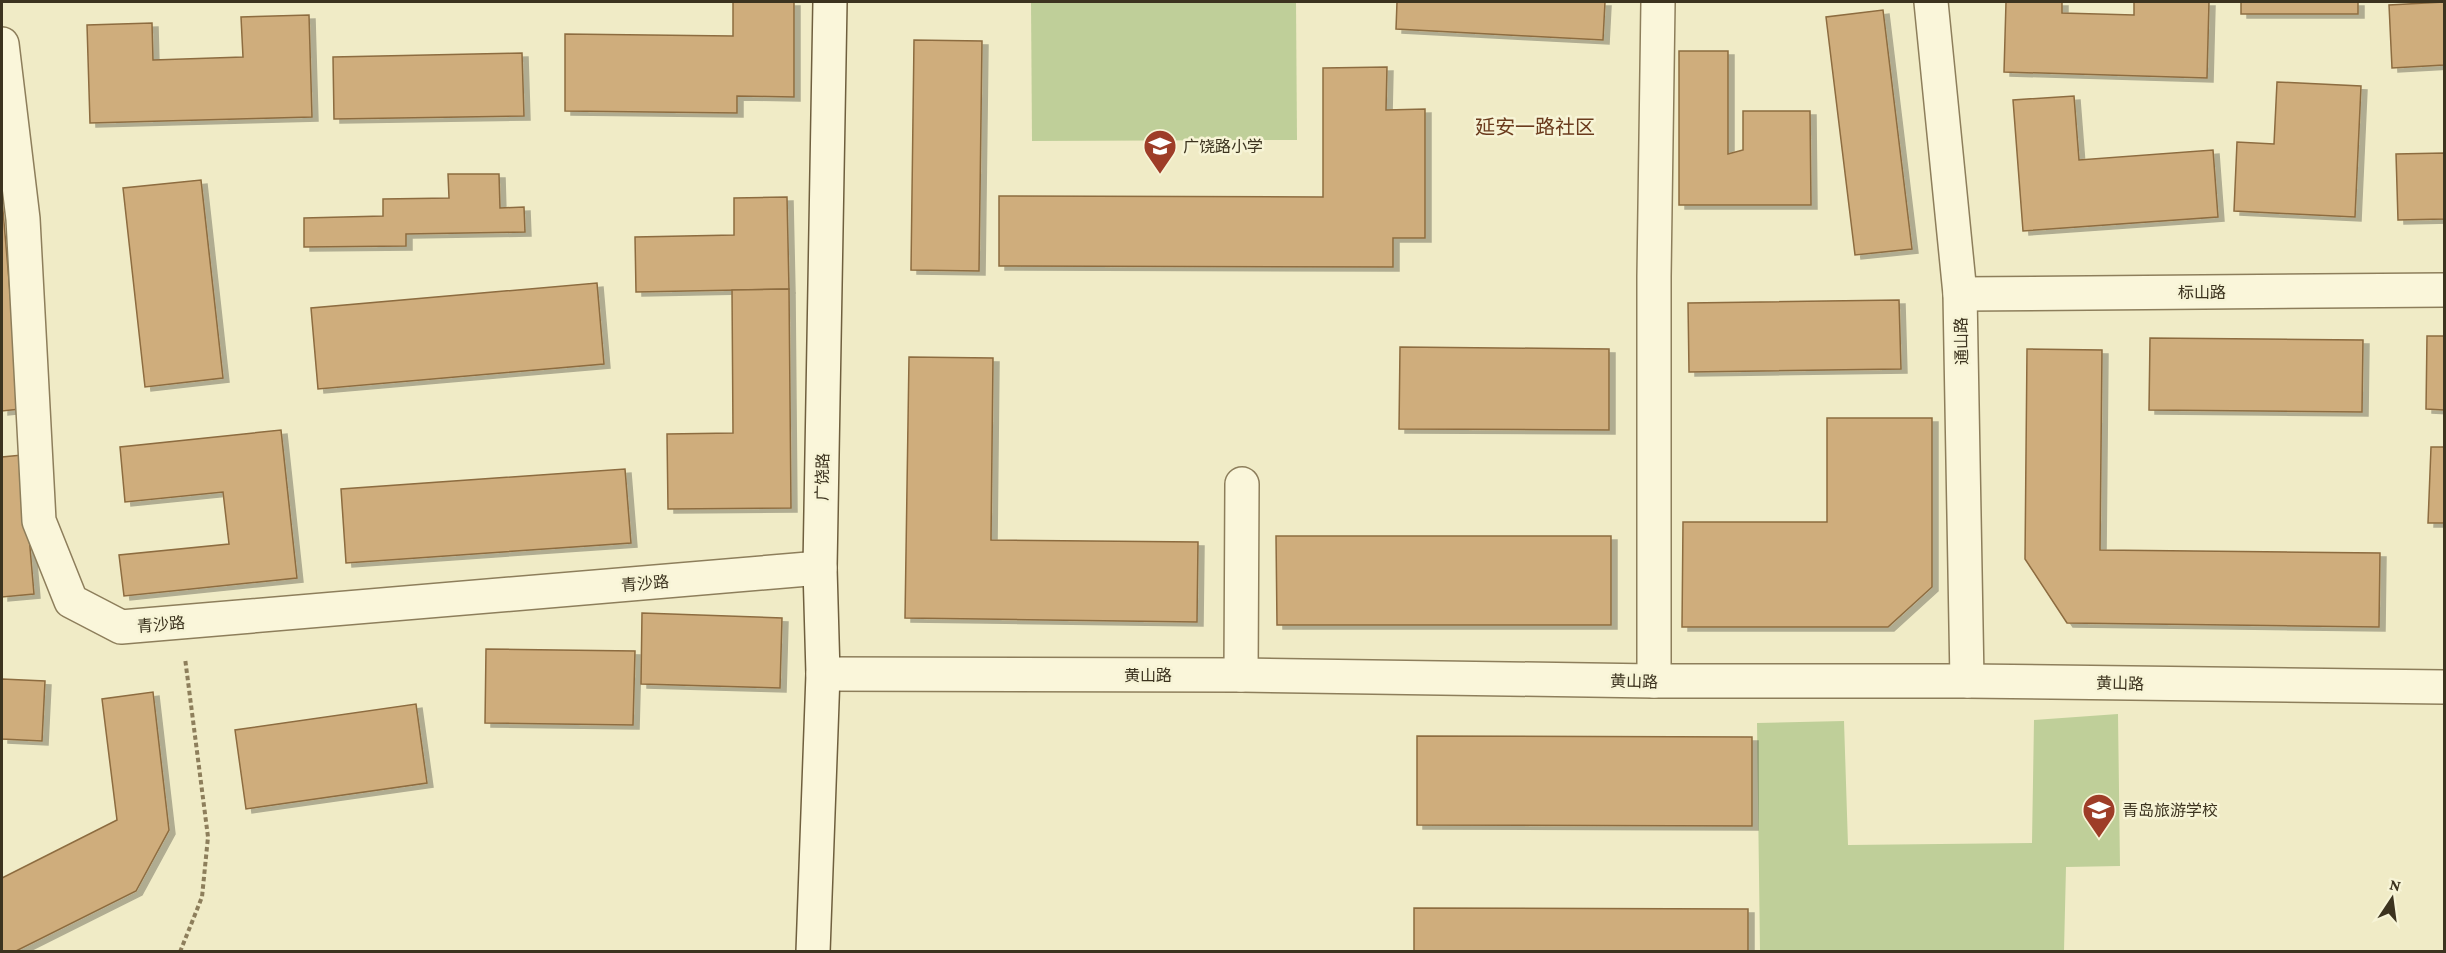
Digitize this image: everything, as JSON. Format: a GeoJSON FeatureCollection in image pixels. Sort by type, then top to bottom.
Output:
{"type":"FeatureCollection","features":[{"type":"Feature","properties":{"kind":"street","name":"广饶路"},"geometry":{"type":"LineString","coordinates":[[813,951],[823,674],[820,568],[830,2]]}},
{"type":"Feature","properties":{"kind":"street"},"geometry":{"type":"LineString","coordinates":[[1654,681],[1654,277],[1658,2]]}},
{"type":"Feature","properties":{"kind":"street","name":"通山路"},"geometry":{"type":"LineString","coordinates":[[1931,2],[1960,294],[1967,681]]}},
{"type":"Feature","properties":{"kind":"street","name":"青沙路"},"geometry":{"type":"LineString","coordinates":[[2,44],[23,219],[39,521],[71,601],[121,627],[820,568]]}},
{"type":"Feature","properties":{"kind":"street","name":"标山路"},"geometry":{"type":"LineString","coordinates":[[1960,294],[2445,290]]}},
{"type":"Feature","properties":{"kind":"street"},"geometry":{"type":"LineString","coordinates":[[1241,675],[1242,484]]}},
{"type":"Feature","properties":{"kind":"street","name":"黄山路"},"geometry":{"type":"LineString","coordinates":[[823,674],[1241,675],[1654,681],[1967,681],[2445,687]]}},
{"type":"Feature","properties":{"kind":"path"},"geometry":{"type":"LineString","coordinates":[[180,622],[208,837],[202,897],[180,951]]}},
{"type":"Feature","properties":{"kind":"green space"},"geometry":{"type":"Polygon","coordinates":[[[1031,2],[1296,2],[1297,140],[1032,141],[1031,2]]]}},
{"type":"Feature","properties":{"kind":"green space"},"geometry":{"type":"Polygon","coordinates":[[[2118,714],[2120,866],[2066,867],[2064,951],[1760,951],[1757,723],[1844,721],[1848,845],[2032,843],[2034,720],[2118,714]]]}},
{"type":"Feature","properties":{"kind":"building"},"geometry":{"type":"Polygon","coordinates":[[[733,2],[794,2],[794,97],[737,96],[737,113],[565,111],[565,34],[733,36],[733,2]]]}},
{"type":"Feature","properties":{"kind":"building"},"geometry":{"type":"Polygon","coordinates":[[[1397,2],[1605,2],[1603,40],[1396,29],[1397,2]]]}},
{"type":"Feature","properties":{"kind":"building"},"geometry":{"type":"Polygon","coordinates":[[[2006,2],[2062,2],[2062,13],[2134,15],[2134,2],[2209,2],[2207,78],[2004,72],[2006,2]]]}},
{"type":"Feature","properties":{"kind":"building"},"geometry":{"type":"Polygon","coordinates":[[[2241,2],[2358,2],[2358,14],[2241,14],[2241,2]]]}},
{"type":"Feature","properties":{"kind":"building"},"geometry":{"type":"Polygon","coordinates":[[[2444,2],[2444,65],[2392,68],[2389,5],[2444,2]]]}},
{"type":"Feature","properties":{"kind":"building"},"geometry":{"type":"Polygon","coordinates":[[[1883,10],[1912,249],[1855,255],[1826,17],[1883,10]]]}},
{"type":"Feature","properties":{"kind":"building"},"geometry":{"type":"Polygon","coordinates":[[[309,15],[312,117],[90,123],[87,25],[152,23],[153,60],[243,57],[241,17],[309,15]]]}},
{"type":"Feature","properties":{"kind":"building"},"geometry":{"type":"Polygon","coordinates":[[[914,40],[982,41],[979,271],[911,270],[914,40]]]}},
{"type":"Feature","properties":{"kind":"building"},"geometry":{"type":"Polygon","coordinates":[[[1679,51],[1728,51],[1728,154],[1743,150],[1743,111],[1810,111],[1811,205],[1679,205],[1679,51]]]}},
{"type":"Feature","properties":{"kind":"building"},"geometry":{"type":"Polygon","coordinates":[[[522,53],[524,116],[334,119],[333,57],[522,53]]]}},
{"type":"Feature","properties":{"kind":"building"},"geometry":{"type":"Polygon","coordinates":[[[1387,67],[1386,110],[1425,109],[1425,238],[1393,238],[1393,267],[999,266],[999,196],[1323,197],[1323,68],[1387,67]]]}},
{"type":"Feature","properties":{"kind":"building"},"geometry":{"type":"Polygon","coordinates":[[[2277,82],[2361,86],[2355,217],[2234,211],[2237,142],[2274,144],[2277,82]]]}},
{"type":"Feature","properties":{"kind":"building"},"geometry":{"type":"Polygon","coordinates":[[[2074,96],[2079,160],[2213,150],[2218,217],[2023,231],[2013,100],[2074,96]]]}},
{"type":"Feature","properties":{"kind":"building"},"geometry":{"type":"Polygon","coordinates":[[[2444,153],[2444,219],[2398,220],[2396,154],[2444,153]]]}},
{"type":"Feature","properties":{"kind":"building"},"geometry":{"type":"Polygon","coordinates":[[[448,174],[499,174],[500,208],[524,207],[525,232],[406,234],[406,246],[304,247],[304,218],[383,216],[383,199],[449,198],[448,174]]]}},
{"type":"Feature","properties":{"kind":"building"},"geometry":{"type":"Polygon","coordinates":[[[201,180],[223,378],[145,387],[123,188],[201,180]]]}},
{"type":"Feature","properties":{"kind":"building"},"geometry":{"type":"Polygon","coordinates":[[[787,197],[789,289],[636,292],[635,237],[734,235],[734,198],[787,197]]]}},
{"type":"Feature","properties":{"kind":"building"},"geometry":{"type":"Polygon","coordinates":[[[2,199],[20,409],[2,411],[2,199]]]}},
{"type":"Feature","properties":{"kind":"building"},"geometry":{"type":"Polygon","coordinates":[[[597,283],[604,364],[318,389],[311,308],[597,283]]]}},
{"type":"Feature","properties":{"kind":"building"},"geometry":{"type":"Polygon","coordinates":[[[789,289],[791,508],[668,509],[667,434],[733,433],[732,290],[789,289]]]}},
{"type":"Feature","properties":{"kind":"building"},"geometry":{"type":"Polygon","coordinates":[[[1899,300],[1901,369],[1689,372],[1688,303],[1899,300]]]}},
{"type":"Feature","properties":{"kind":"building"},"geometry":{"type":"Polygon","coordinates":[[[2427,336],[2444,336],[2444,410],[2426,409],[2427,336]]]}},
{"type":"Feature","properties":{"kind":"building"},"geometry":{"type":"Polygon","coordinates":[[[2150,338],[2363,340],[2362,412],[2149,410],[2150,338]]]}},
{"type":"Feature","properties":{"kind":"building"},"geometry":{"type":"Polygon","coordinates":[[[1400,347],[1609,349],[1609,430],[1399,429],[1400,347]]]}},
{"type":"Feature","properties":{"kind":"building"},"geometry":{"type":"Polygon","coordinates":[[[2027,349],[2102,350],[2100,550],[2380,553],[2379,627],[2067,623],[2025,559],[2027,349]]]}},
{"type":"Feature","properties":{"kind":"building"},"geometry":{"type":"Polygon","coordinates":[[[909,357],[993,358],[991,540],[1198,542],[1197,622],[905,618],[909,357]]]}},
{"type":"Feature","properties":{"kind":"building"},"geometry":{"type":"Polygon","coordinates":[[[1827,418],[1932,418],[1932,587],[1888,627],[1682,627],[1683,522],[1827,522],[1827,418]]]}},
{"type":"Feature","properties":{"kind":"building"},"geometry":{"type":"Polygon","coordinates":[[[281,430],[297,578],[124,596],[119,555],[229,544],[223,492],[125,502],[120,447],[281,430]]]}},
{"type":"Feature","properties":{"kind":"building"},"geometry":{"type":"Polygon","coordinates":[[[2431,447],[2444,447],[2444,523],[2428,523],[2431,447]]]}},
{"type":"Feature","properties":{"kind":"building"},"geometry":{"type":"Polygon","coordinates":[[[22,455],[34,594],[2,597],[2,457],[22,455]]]}},
{"type":"Feature","properties":{"kind":"building"},"geometry":{"type":"Polygon","coordinates":[[[625,469],[631,543],[346,563],[341,489],[625,469]]]}},
{"type":"Feature","properties":{"kind":"building"},"geometry":{"type":"Polygon","coordinates":[[[1276,536],[1611,536],[1611,625],[1277,625],[1276,536]]]}},
{"type":"Feature","properties":{"kind":"building"},"geometry":{"type":"Polygon","coordinates":[[[642,613],[782,618],[780,688],[641,684],[642,613]]]}},
{"type":"Feature","properties":{"kind":"building"},"geometry":{"type":"Polygon","coordinates":[[[486,649],[635,651],[633,725],[485,723],[486,649]]]}},
{"type":"Feature","properties":{"kind":"building"},"geometry":{"type":"Polygon","coordinates":[[[2,679],[45,681],[42,741],[2,739],[2,679]]]}},
{"type":"Feature","properties":{"kind":"building"},"geometry":{"type":"Polygon","coordinates":[[[153,692],[169,830],[136,891],[14,952],[2,952],[2,878],[117,820],[102,699],[153,692]]]}},
{"type":"Feature","properties":{"kind":"building"},"geometry":{"type":"Polygon","coordinates":[[[416,704],[427,783],[246,809],[235,730],[416,704]]]}},
{"type":"Feature","properties":{"kind":"building"},"geometry":{"type":"Polygon","coordinates":[[[1417,736],[1752,737],[1752,826],[1417,825],[1417,736]]]}},
{"type":"Feature","properties":{"kind":"building"},"geometry":{"type":"Polygon","coordinates":[[[1414,908],[1748,909],[1748,952],[1414,952],[1414,908]]]}},
{"type":"Feature","properties":{"kind":"place","name":"广饶路小学"},"geometry":{"type":"Point","coordinates":[1160,175]}},
{"type":"Feature","properties":{"kind":"place","name":"青岛旅游学校"},"geometry":{"type":"Point","coordinates":[2099,839]}},
{"type":"Feature","properties":{"kind":"district","name":"延安一路社区"},"geometry":{"type":"Point","coordinates":[1535,127]}}]}
